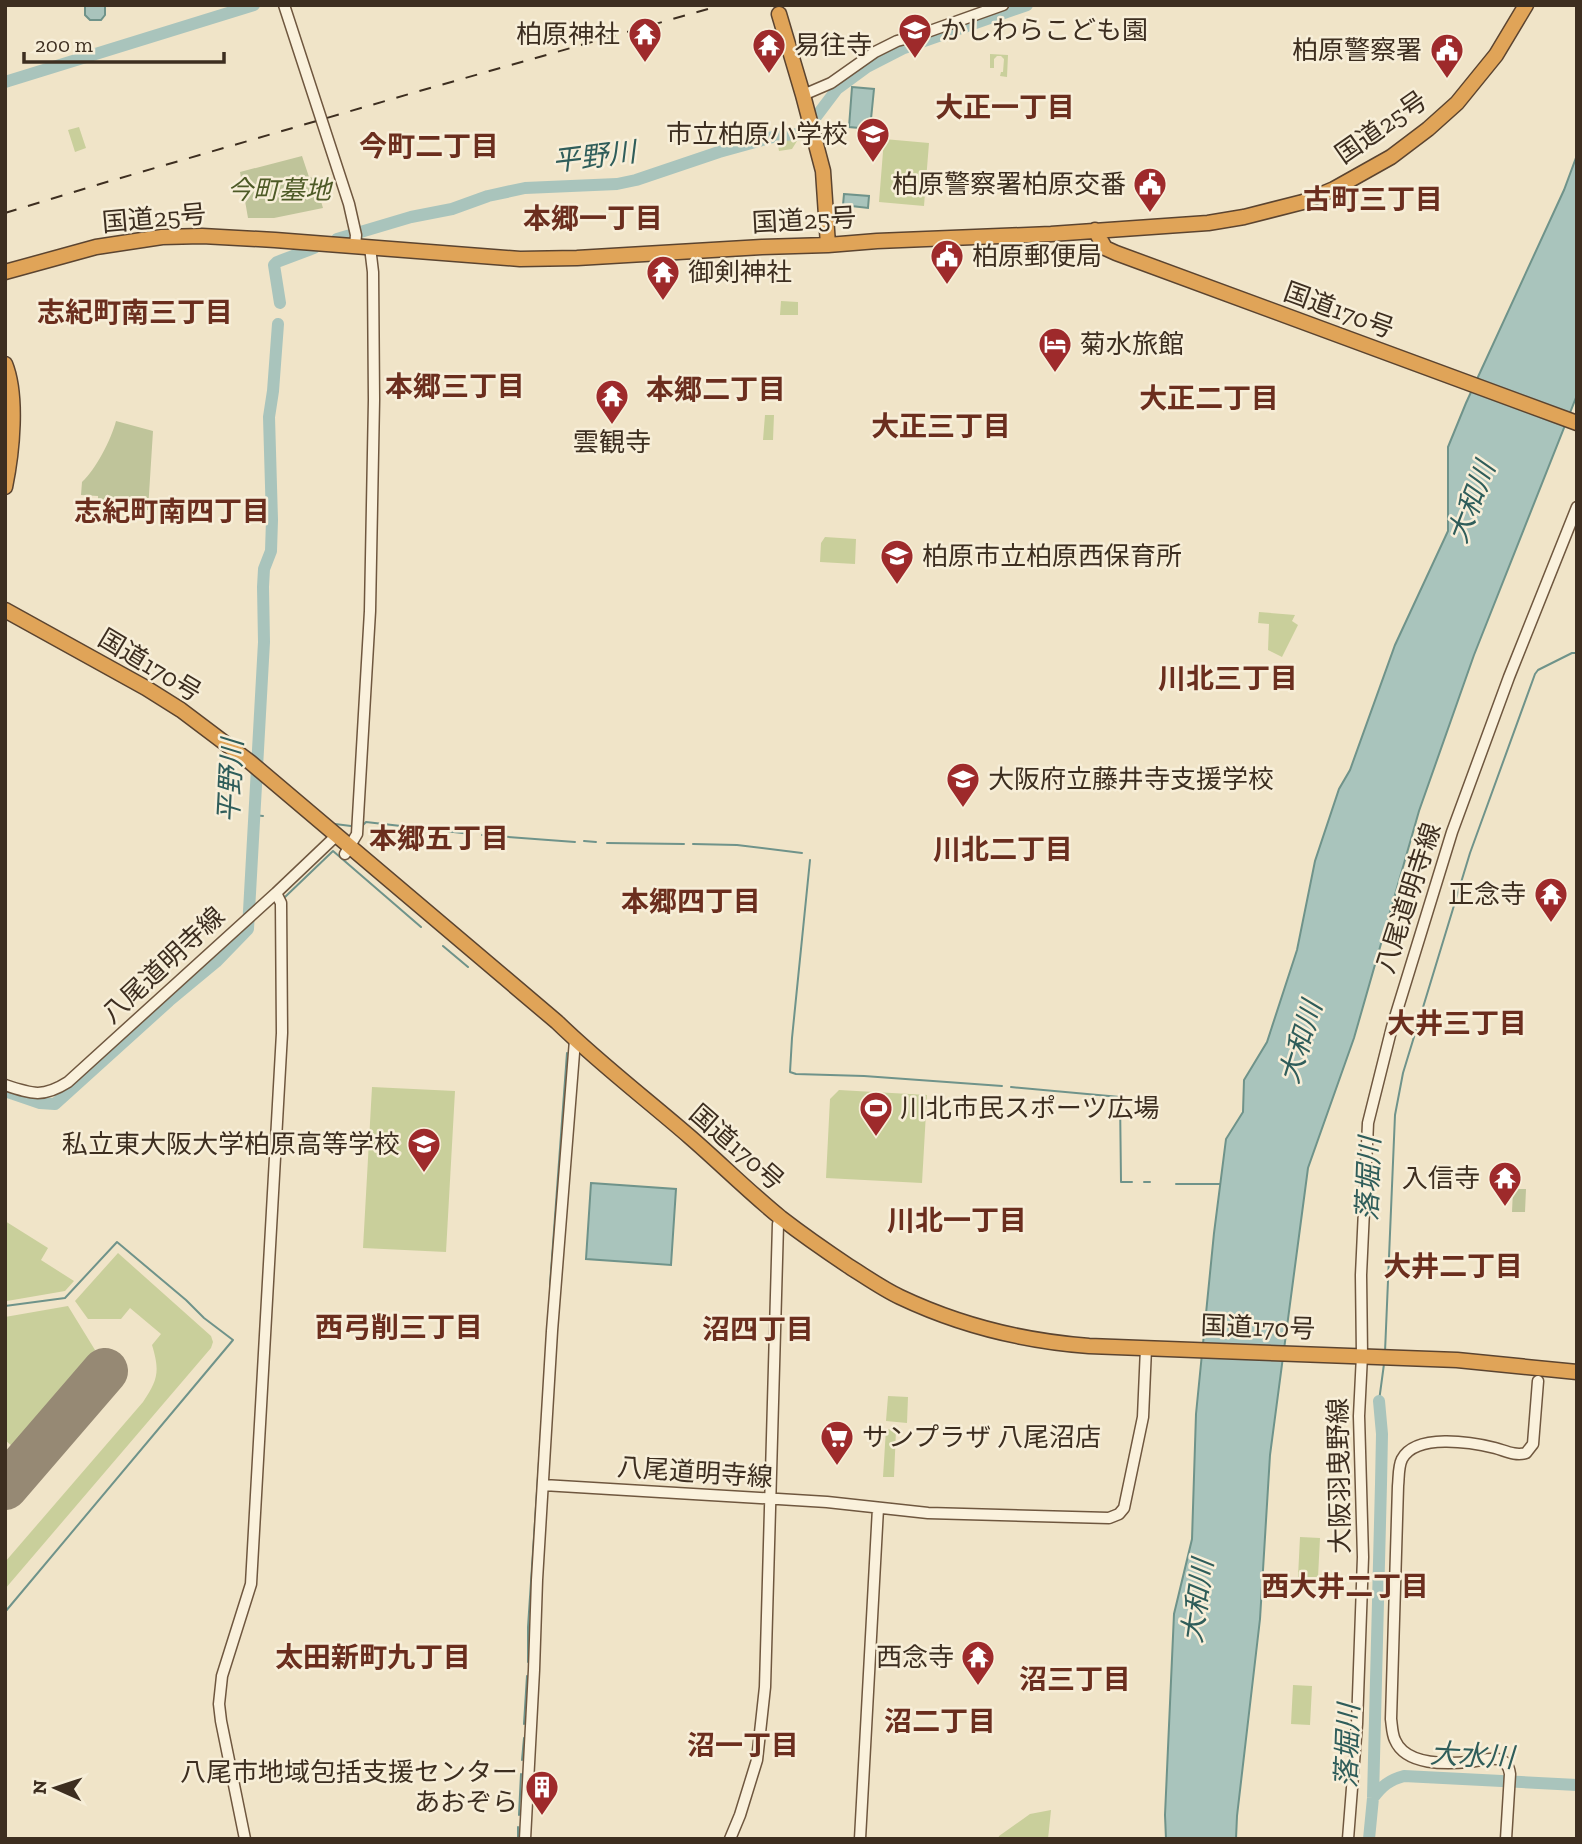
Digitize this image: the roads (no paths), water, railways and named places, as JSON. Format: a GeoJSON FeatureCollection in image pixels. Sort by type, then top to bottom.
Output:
{"type":"FeatureCollection","features":[{"type":"Feature","properties":{"kind":"highway","name":"国道25号"},"geometry":{"type":"LineString","coordinates":[[5,272],[96,247],[151,238],[202,236],[359,240],[520,259],[545,259],[1044,234],[1208,223],[1244,217],[1303,202],[1391,157],[1457,103],[1496,55],[1526,5]]}},
{"type":"Feature","properties":{"kind":"highway"},"geometry":{"type":"LineString","coordinates":[[779,14],[822,171],[828,245]]}},
{"type":"Feature","properties":{"kind":"highway","name":"国道170号"},"geometry":{"type":"LineString","coordinates":[[1095,230],[1105,248],[1116,253],[1577,423]]}},
{"type":"Feature","properties":{"kind":"highway"},"geometry":{"type":"LineString","coordinates":[[5,363],[12,393],[11,436],[5,487]]}},
{"type":"Feature","properties":{"kind":"highway","name":"国道170号"},"geometry":{"type":"LineString","coordinates":[[5,610],[181,710],[256,771],[813,1251],[873,1291],[912,1310],[996,1339],[1046,1345],[1457,1363],[1577,1372]]}},
{"type":"Feature","properties":{"kind":"highway","name":"国道170号"},"geometry":{"type":"LineString","coordinates":[[5,618],[88,662],[164,708],[256,771]]}},
{"type":"Feature","properties":{"kind":"highway","name":"国道170号"},"geometry":{"type":"LineString","coordinates":[[1457,1363],[1577,1378]]}},
{"type":"Feature","properties":{"kind":"street"},"geometry":{"type":"LineString","coordinates":[[284,5],[359,240],[373,272],[370,611],[357,834],[348,850]]}},
{"type":"Feature","properties":{"kind":"street"},"geometry":{"type":"LineString","coordinates":[[803,95],[831,82],[875,52],[897,41],[954,24],[1003,5]]}},
{"type":"Feature","properties":{"kind":"street","name":"八尾道明寺線"},"geometry":{"type":"LineString","coordinates":[[1363,1359],[1361,1275],[1366,1147],[1375,1088],[1412,957],[1452,832],[1509,677],[1577,507]]}},
{"type":"Feature","properties":{"kind":"street","name":"八尾道明寺線"},"geometry":{"type":"LineString","coordinates":[[5,1085],[28,1093],[42,1094],[54,1091],[68,1082],[334,838]]}},
{"type":"Feature","properties":{"kind":"street"},"geometry":{"type":"LineString","coordinates":[[245,1839],[219,1704],[222,1676],[251,1584],[282,1033],[281,903],[276,893]]}},
{"type":"Feature","properties":{"kind":"street"},"geometry":{"type":"LineString","coordinates":[[525,1839],[543,1485],[574,1044]]}},
{"type":"Feature","properties":{"kind":"street"},"geometry":{"type":"LineString","coordinates":[[730,1839],[757,1760],[765,1687],[779,1221]]}},
{"type":"Feature","properties":{"kind":"street","name":"八尾道明寺線"},"geometry":{"type":"LineString","coordinates":[[543,1485],[827,1502],[928,1513],[1110,1518],[1124,1508],[1143,1417],[1151,1351]]}},
{"type":"Feature","properties":{"kind":"street","name":"大阪羽曳野線"},"geometry":{"type":"LineString","coordinates":[[1348,1839],[1361,1627],[1363,1518],[1359,1416],[1363,1359]]}},
{"type":"Feature","properties":{"kind":"street"},"geometry":{"type":"LineString","coordinates":[[1506,1839],[1509,1767],[1500,1759],[1460,1762],[1423,1760],[1406,1753],[1395,1740],[1391,1719],[1398,1486],[1402,1459],[1416,1446],[1425,1443],[1467,1443],[1515,1454],[1526,1453],[1533,1444],[1538,1381]]}},
{"type":"Feature","properties":{"kind":"street"},"geometry":{"type":"LineString","coordinates":[[860,1839],[878,1508]]}},
{"type":"Feature","properties":{"kind":"water"},"geometry":{"type":"Polygon","coordinates":[[[85,5],[105,5],[105,15],[101,20],[90,20],[85,15],[85,5]]]}},
{"type":"Feature","properties":{"kind":"water"},"geometry":{"type":"Polygon","coordinates":[[[852,87],[874,89],[870,129],[849,127],[852,87]]]}},
{"type":"Feature","properties":{"kind":"water","name":"大和川"},"geometry":{"type":"Polygon","coordinates":[[[1577,155],[1577,395],[1474,655],[1419,811],[1354,1038],[1308,1168],[1270,1455],[1260,1619],[1236,1839],[1166,1839],[1174,1614],[1192,1539],[1196,1414],[1226,1139],[1243,1112],[1244,1080],[1267,1042],[1297,950],[1315,861],[1339,789],[1350,770],[1395,645],[1448,531],[1448,447],[1564,190],[1577,155]]]}},
{"type":"Feature","properties":{"kind":"water"},"geometry":{"type":"Polygon","coordinates":[[[844,194],[869,196],[868,208],[843,205],[844,194]]]}},
{"type":"Feature","properties":{"kind":"water"},"geometry":{"type":"Polygon","coordinates":[[[591,1183],[676,1189],[671,1265],[586,1259],[591,1183]]]}},
{"type":"Feature","properties":{"kind":"waterway"},"geometry":{"type":"LineString","coordinates":[[5,82],[254,5]]}},
{"type":"Feature","properties":{"kind":"waterway","name":"平野川"},"geometry":{"type":"LineString","coordinates":[[337,239],[411,217],[452,209],[488,196],[525,188],[617,184],[780,135],[803,134],[837,89],[867,67],[904,48],[1027,5]]}},
{"type":"Feature","properties":{"kind":"waterway","name":"平野川"},"geometry":{"type":"LineString","coordinates":[[280,303],[274,265],[314,248]]}},
{"type":"Feature","properties":{"kind":"waterway","name":"平野川"},"geometry":{"type":"LineString","coordinates":[[5,1091],[40,1103],[55,1104],[216,962],[248,929],[264,642],[264,569],[271,551],[269,417],[278,324]]}},
{"type":"Feature","properties":{"kind":"waterway","name":"落堀川"},"geometry":{"type":"LineString","coordinates":[[1385,1352],[1395,1115],[1403,1073],[1470,853],[1535,674],[1538,670],[1577,653]]}},
{"type":"Feature","properties":{"kind":"waterway"},"geometry":{"type":"LineString","coordinates":[[253,815],[263,816]]}},
{"type":"Feature","properties":{"kind":"waterway"},"geometry":{"type":"LineString","coordinates":[[362,826],[366,822],[471,834]]}},
{"type":"Feature","properties":{"kind":"waterway"},"geometry":{"type":"LineString","coordinates":[[335,824],[351,826]]}},
{"type":"Feature","properties":{"kind":"waterway"},"geometry":{"type":"LineString","coordinates":[[482,835],[575,842]]}},
{"type":"Feature","properties":{"kind":"waterway"},"geometry":{"type":"LineString","coordinates":[[584,841],[596,842]]}},
{"type":"Feature","properties":{"kind":"waterway"},"geometry":{"type":"LineString","coordinates":[[607,843],[684,844]]}},
{"type":"Feature","properties":{"kind":"waterway"},"geometry":{"type":"LineString","coordinates":[[693,844],[737,845],[802,853]]}},
{"type":"Feature","properties":{"kind":"waterway"},"geometry":{"type":"LineString","coordinates":[[285,897],[333,851],[421,927]]}},
{"type":"Feature","properties":{"kind":"waterway"},"geometry":{"type":"LineString","coordinates":[[810,860],[790,1072],[1002,1086]]}},
{"type":"Feature","properties":{"kind":"waterway"},"geometry":{"type":"LineString","coordinates":[[443,946],[468,967]]}},
{"type":"Feature","properties":{"kind":"waterway"},"geometry":{"type":"LineString","coordinates":[[550,1285],[567,1053]]}},
{"type":"Feature","properties":{"kind":"waterway"},"geometry":{"type":"LineString","coordinates":[[1011,1087],[1120,1097],[1121,1182],[1132,1182]]}},
{"type":"Feature","properties":{"kind":"waterway"},"geometry":{"type":"LineString","coordinates":[[1144,1182],[1150,1182]]}},
{"type":"Feature","properties":{"kind":"waterway"},"geometry":{"type":"LineString","coordinates":[[1176,1184],[1220,1184]]}},
{"type":"Feature","properties":{"kind":"waterway"},"geometry":{"type":"LineString","coordinates":[[5,1306],[65,1298],[117,1242],[233,1340],[5,1612]]}},
{"type":"Feature","properties":{"kind":"waterway","name":"落堀川"},"geometry":{"type":"LineString","coordinates":[[1379,1401],[1384,1364]]}},
{"type":"Feature","properties":{"kind":"waterway","name":"落堀川"},"geometry":{"type":"LineString","coordinates":[[1369,1839],[1373,1798],[1381,1484],[1382,1434],[1379,1401]]}},
{"type":"Feature","properties":{"kind":"waterway"},"geometry":{"type":"LineString","coordinates":[[528,1662],[541,1431]]}},
{"type":"Feature","properties":{"kind":"waterway"},"geometry":{"type":"LineString","coordinates":[[524,1724],[527,1676]]}},
{"type":"Feature","properties":{"kind":"waterway"},"geometry":{"type":"LineString","coordinates":[[522,1760],[524,1738]]}},
{"type":"Feature","properties":{"kind":"waterway"},"geometry":{"type":"LineString","coordinates":[[519,1815],[521,1774]]}},
{"type":"Feature","properties":{"kind":"waterway","name":"大水川"},"geometry":{"type":"LineString","coordinates":[[1373,1798],[1386,1784],[1404,1776],[1577,1785]]}},
{"type":"Feature","properties":{"kind":"waterway"},"geometry":{"type":"LineString","coordinates":[[518,1827],[518,1839]]}},
{"type":"Feature","properties":{"kind":"railway"},"geometry":{"type":"LineString","coordinates":[[5,213],[722,5]]}},
{"type":"Feature","properties":{"kind":"place","name":"かしわらこども園"},"geometry":{"type":"Point","coordinates":[915,60]}},
{"type":"Feature","properties":{"kind":"place","name":"柏原神社"},"geometry":{"type":"Point","coordinates":[645,64]}},
{"type":"Feature","properties":{"kind":"place","name":"易往寺"},"geometry":{"type":"Point","coordinates":[769,75]}},
{"type":"Feature","properties":{"kind":"place","name":"柏原警察署"},"geometry":{"type":"Point","coordinates":[1447,80]}},
{"type":"Feature","properties":{"kind":"place","name":"市立柏原小学校"},"geometry":{"type":"Point","coordinates":[873,164]}},
{"type":"Feature","properties":{"kind":"place","name":"柏原警察署柏原交番"},"geometry":{"type":"Point","coordinates":[1150,214]}},
{"type":"Feature","properties":{"kind":"place","name":"柏原郵便局"},"geometry":{"type":"Point","coordinates":[947,286]}},
{"type":"Feature","properties":{"kind":"place","name":"御剣神社"},"geometry":{"type":"Point","coordinates":[663,302]}},
{"type":"Feature","properties":{"kind":"place","name":"菊水旅館"},"geometry":{"type":"Point","coordinates":[1055,374]}},
{"type":"Feature","properties":{"kind":"place","name":"雲観寺"},"geometry":{"type":"Point","coordinates":[612,426]}},
{"type":"Feature","properties":{"kind":"place","name":"柏原市立柏原西保育所"},"geometry":{"type":"Point","coordinates":[897,586]}},
{"type":"Feature","properties":{"kind":"place","name":"大阪府立藤井寺支援学校"},"geometry":{"type":"Point","coordinates":[963,809]}},
{"type":"Feature","properties":{"kind":"place","name":"正念寺"},"geometry":{"type":"Point","coordinates":[1551,924]}},
{"type":"Feature","properties":{"kind":"place","name":"川北市民スポーツ広場"},"geometry":{"type":"Point","coordinates":[876,1138]}},
{"type":"Feature","properties":{"kind":"place","name":"私立東大阪大学柏原高等学校"},"geometry":{"type":"Point","coordinates":[424,1174]}},
{"type":"Feature","properties":{"kind":"place","name":"入信寺"},"geometry":{"type":"Point","coordinates":[1505,1208]}},
{"type":"Feature","properties":{"kind":"place","name":"サンプラザ 八尾沼店"},"geometry":{"type":"Point","coordinates":[837,1467]}},
{"type":"Feature","properties":{"kind":"place","name":"西念寺"},"geometry":{"type":"Point","coordinates":[978,1687]}},
{"type":"Feature","properties":{"kind":"place","name":"八尾市地域包括支援センター あおぞら"},"geometry":{"type":"Point","coordinates":[542,1817]}},
{"type":"Feature","properties":{"kind":"district","name":"大正一丁目"},"geometry":{"type":"Point","coordinates":[1005,107]}},
{"type":"Feature","properties":{"kind":"district","name":"今町二丁目"},"geometry":{"type":"Point","coordinates":[429,146]}},
{"type":"Feature","properties":{"kind":"district","name":"古町三丁目"},"geometry":{"type":"Point","coordinates":[1373,199]}},
{"type":"Feature","properties":{"kind":"district","name":"本郷一丁目"},"geometry":{"type":"Point","coordinates":[593,218]}},
{"type":"Feature","properties":{"kind":"district","name":"志紀町南三丁目"},"geometry":{"type":"Point","coordinates":[135,312]}},
{"type":"Feature","properties":{"kind":"district","name":"本郷三丁目"},"geometry":{"type":"Point","coordinates":[455,386]}},
{"type":"Feature","properties":{"kind":"district","name":"本郷二丁目"},"geometry":{"type":"Point","coordinates":[716,389]}},
{"type":"Feature","properties":{"kind":"district","name":"大正二丁目"},"geometry":{"type":"Point","coordinates":[1209,398]}},
{"type":"Feature","properties":{"kind":"district","name":"大正三丁目"},"geometry":{"type":"Point","coordinates":[941,426]}},
{"type":"Feature","properties":{"kind":"district","name":"志紀町南四丁目"},"geometry":{"type":"Point","coordinates":[172,511]}},
{"type":"Feature","properties":{"kind":"district","name":"川北三丁目"},"geometry":{"type":"Point","coordinates":[1228,678]}},
{"type":"Feature","properties":{"kind":"district","name":"本郷五丁目"},"geometry":{"type":"Point","coordinates":[439,838]}},
{"type":"Feature","properties":{"kind":"district","name":"川北二丁目"},"geometry":{"type":"Point","coordinates":[1003,849]}},
{"type":"Feature","properties":{"kind":"district","name":"本郷四丁目"},"geometry":{"type":"Point","coordinates":[691,901]}},
{"type":"Feature","properties":{"kind":"district","name":"大井三丁目"},"geometry":{"type":"Point","coordinates":[1457,1023]}},
{"type":"Feature","properties":{"kind":"district","name":"川北一丁目"},"geometry":{"type":"Point","coordinates":[957,1220]}},
{"type":"Feature","properties":{"kind":"district","name":"大井二丁目"},"geometry":{"type":"Point","coordinates":[1453,1266]}},
{"type":"Feature","properties":{"kind":"district","name":"西弓削三丁目"},"geometry":{"type":"Point","coordinates":[399,1327]}},
{"type":"Feature","properties":{"kind":"district","name":"沼四丁目"},"geometry":{"type":"Point","coordinates":[758,1329]}},
{"type":"Feature","properties":{"kind":"district","name":"西大井二丁目"},"geometry":{"type":"Point","coordinates":[1345,1586]}},
{"type":"Feature","properties":{"kind":"district","name":"太田新町九丁目"},"geometry":{"type":"Point","coordinates":[373,1657]}},
{"type":"Feature","properties":{"kind":"district","name":"沼三丁目"},"geometry":{"type":"Point","coordinates":[1075,1679]}},
{"type":"Feature","properties":{"kind":"district","name":"沼二丁目"},"geometry":{"type":"Point","coordinates":[940,1721]}},
{"type":"Feature","properties":{"kind":"district","name":"沼一丁目"},"geometry":{"type":"Point","coordinates":[743,1745]}},
{"type":"Feature","properties":{"kind":"park label","name":"今町墓地"},"geometry":{"type":"Point","coordinates":[279,190]}}]}
